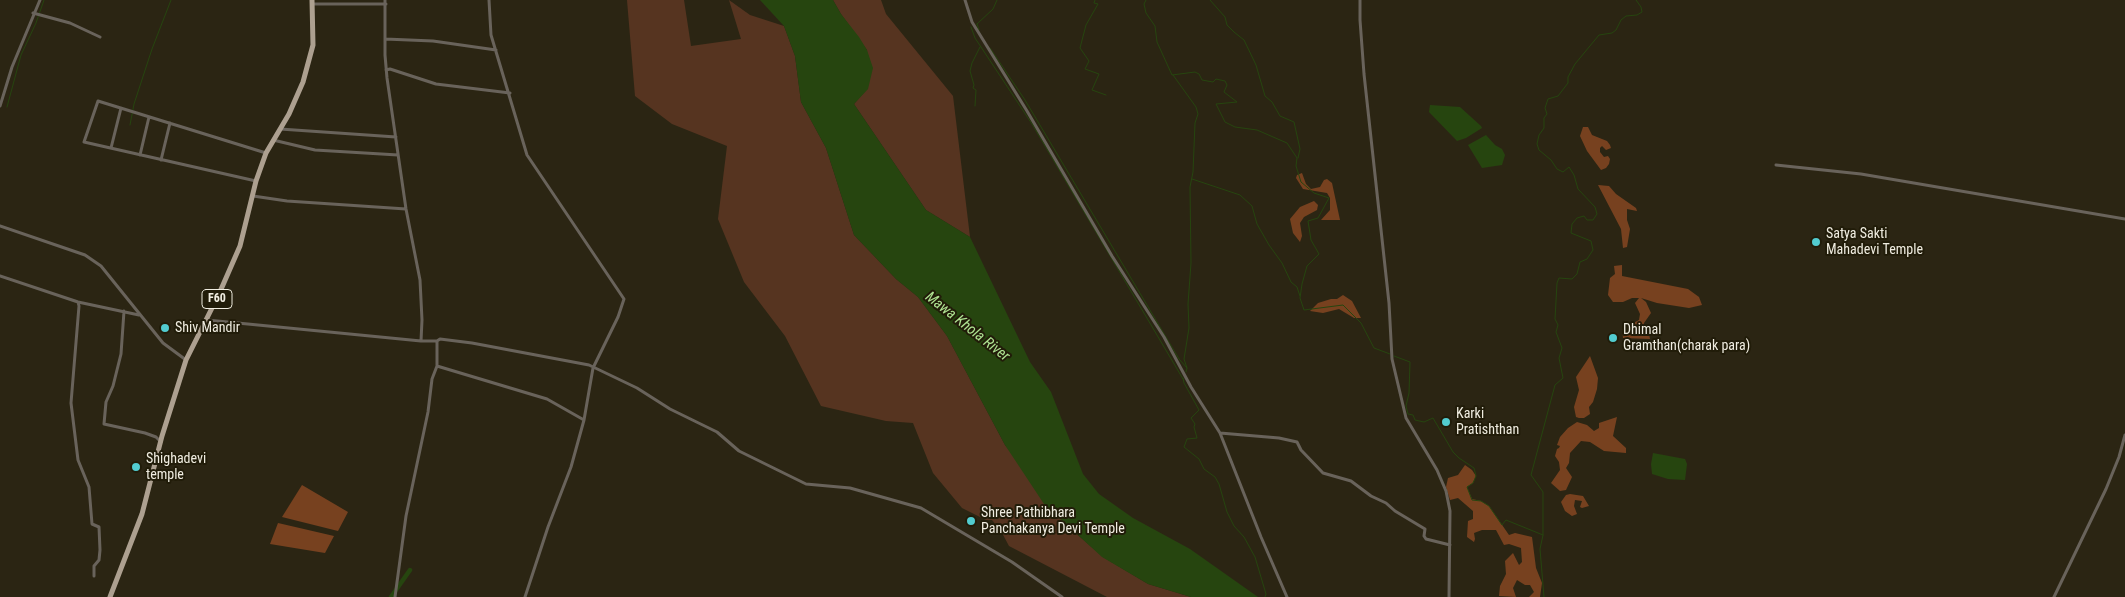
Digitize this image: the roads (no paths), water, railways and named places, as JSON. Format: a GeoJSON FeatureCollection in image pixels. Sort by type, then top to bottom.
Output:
{"type":"FeatureCollection","features":[{"type":"Feature","properties":{"kind":"main road","name":"F60"},"geometry":{"type":"LineString","coordinates":[[110,597],[142,514],[160,441],[186,360],[240,246],[256,181],[266,153],[298,96],[308,66],[313,39],[312,2]]}},
{"type":"Feature","properties":{"kind":"street"},"geometry":{"type":"LineString","coordinates":[[0,106],[12,67],[40,0]]}},
{"type":"Feature","properties":{"kind":"street"},"geometry":{"type":"LineString","coordinates":[[490,0],[491,35],[510,93],[527,155],[624,299],[618,318],[593,368],[584,420],[572,467],[548,527],[525,597]]}},
{"type":"Feature","properties":{"kind":"street"},"geometry":{"type":"LineString","coordinates":[[965,0],[972,22],[1027,111],[1112,256],[1164,337],[1191,387],[1220,433],[1287,597]]}},
{"type":"Feature","properties":{"kind":"street"},"geometry":{"type":"LineString","coordinates":[[1360,0],[1364,74],[1392,359],[1406,418],[1444,484],[1450,511],[1449,597]]}},
{"type":"Feature","properties":{"kind":"street"},"geometry":{"type":"LineString","coordinates":[[312,2],[386,2],[386,70],[406,209],[420,280],[421,341]]}},
{"type":"Feature","properties":{"kind":"street"},"geometry":{"type":"LineString","coordinates":[[33,13],[70,23],[100,37]]}},
{"type":"Feature","properties":{"kind":"street"},"geometry":{"type":"LineString","coordinates":[[385,39],[433,41],[496,50]]}},
{"type":"Feature","properties":{"kind":"street"},"geometry":{"type":"LineString","coordinates":[[386,70],[390,69],[436,84],[510,93]]}},
{"type":"Feature","properties":{"kind":"street"},"geometry":{"type":"LineString","coordinates":[[256,181],[84,142],[98,101],[266,153]]}},
{"type":"Feature","properties":{"kind":"street"},"geometry":{"type":"LineString","coordinates":[[111,148],[121,108]]}},
{"type":"Feature","properties":{"kind":"street"},"geometry":{"type":"LineString","coordinates":[[140,155],[149,117]]}},
{"type":"Feature","properties":{"kind":"street"},"geometry":{"type":"LineString","coordinates":[[161,160],[170,123]]}},
{"type":"Feature","properties":{"kind":"street"},"geometry":{"type":"LineString","coordinates":[[280,129],[396,137]]}},
{"type":"Feature","properties":{"kind":"street"},"geometry":{"type":"LineString","coordinates":[[273,140],[315,150],[399,155]]}},
{"type":"Feature","properties":{"kind":"street"},"geometry":{"type":"LineString","coordinates":[[1776,164],[1861,174],[2125,219]]}},
{"type":"Feature","properties":{"kind":"street"},"geometry":{"type":"LineString","coordinates":[[253,196],[287,202],[406,209]]}},
{"type":"Feature","properties":{"kind":"street"},"geometry":{"type":"LineString","coordinates":[[0,226],[85,255],[101,266],[162,343],[186,360]]}},
{"type":"Feature","properties":{"kind":"street"},"geometry":{"type":"LineString","coordinates":[[0,276],[78,302],[140,315]]}},
{"type":"Feature","properties":{"kind":"street"},"geometry":{"type":"LineString","coordinates":[[78,302],[72,403],[78,460],[89,487],[92,524],[100,527],[100,550],[98,560],[94,566],[94,576]]}},
{"type":"Feature","properties":{"kind":"street"},"geometry":{"type":"LineString","coordinates":[[124,311],[121,354],[113,386],[106,402],[104,424],[145,433],[156,437],[160,441]]}},
{"type":"Feature","properties":{"kind":"street"},"geometry":{"type":"LineString","coordinates":[[206,320],[421,341],[438,341],[440,339],[472,343],[572,362],[593,368],[637,388],[670,409],[717,432],[739,451],[806,484],[850,488],[921,508],[1004,557],[1062,597]]}},
{"type":"Feature","properties":{"kind":"street"},"geometry":{"type":"LineString","coordinates":[[395,597],[406,516],[428,412],[432,379],[437,366],[438,341]]}},
{"type":"Feature","properties":{"kind":"street"},"geometry":{"type":"LineString","coordinates":[[437,366],[547,398],[584,420]]}},
{"type":"Feature","properties":{"kind":"street"},"geometry":{"type":"LineString","coordinates":[[1220,433],[1280,438],[1297,442],[1301,450],[1323,472],[1351,481],[1371,496],[1386,503],[1395,511],[1425,529],[1424,536],[1426,539],[1450,545]]}},
{"type":"Feature","properties":{"kind":"street"},"geometry":{"type":"LineString","coordinates":[[2054,597],[2106,489],[2120,457],[2125,435]]}},
{"type":"Feature","properties":{"kind":"water","name":"Mawa Khola River"},"geometry":{"type":"Polygon","coordinates":[[[760,0],[833,0],[841,14],[859,37],[867,50],[873,68],[868,89],[854,104],[926,210],[970,237],[1030,362],[1051,392],[1083,474],[1099,494],[1133,518],[1190,549],[1258,597],[1191,597],[1148,584],[1102,557],[1044,504],[1005,445],[947,336],[918,297],[896,279],[854,235],[826,148],[801,102],[795,56],[784,26],[760,0]]]}},
{"type":"Feature","properties":{"kind":"water"},"geometry":{"type":"Polygon","coordinates":[[[1430,105],[1460,107],[1482,128],[1457,141],[1429,112],[1430,105]]]}},
{"type":"Feature","properties":{"kind":"water"},"geometry":{"type":"Polygon","coordinates":[[[1486,135],[1495,145],[1502,149],[1505,155],[1502,165],[1482,168],[1468,145],[1486,135]]]}},
{"type":"Feature","properties":{"kind":"water"},"geometry":{"type":"Polygon","coordinates":[[[1653,453],[1685,459],[1687,464],[1685,480],[1668,479],[1652,474],[1653,453]]]}},
{"type":"Feature","properties":{"kind":"waterway"},"geometry":{"type":"LineString","coordinates":[[7,107],[21,55],[44,0]]}},
{"type":"Feature","properties":{"kind":"waterway"},"geometry":{"type":"LineString","coordinates":[[130,125],[134,104],[152,49],[171,0]]}},
{"type":"Feature","properties":{"kind":"waterway"},"geometry":{"type":"LineString","coordinates":[[977,24],[993,9],[997,0]]}},
{"type":"Feature","properties":{"kind":"waterway"},"geometry":{"type":"LineString","coordinates":[[1095,0],[1094,3],[1098,4],[1086,25],[1080,48],[1089,61],[1085,69],[1099,74],[1092,90],[1106,95]]}},
{"type":"Feature","properties":{"kind":"waterway"},"geometry":{"type":"LineString","coordinates":[[1146,0],[1144,4],[1146,13],[1155,26],[1157,42],[1172,75],[1195,72],[1199,74],[1202,80],[1213,82],[1216,79],[1225,81],[1227,85],[1224,92],[1237,102],[1216,104],[1225,122],[1235,127],[1257,130],[1287,143],[1297,158],[1296,166],[1301,182],[1314,193],[1329,198],[1318,218],[1308,221],[1311,240],[1319,254],[1307,266],[1302,284],[1300,298],[1304,310],[1343,305],[1361,323],[1374,348],[1390,354]]}},
{"type":"Feature","properties":{"kind":"waterway"},"geometry":{"type":"LineString","coordinates":[[1210,0],[1225,17],[1227,25],[1244,40],[1256,65],[1265,96],[1272,102],[1280,116],[1294,122],[1300,149],[1298,158]]}},
{"type":"Feature","properties":{"kind":"waterway"},"geometry":{"type":"LineString","coordinates":[[1544,597],[1540,549],[1543,535],[1543,492],[1531,475],[1555,385],[1563,378],[1559,358],[1562,348],[1556,332],[1558,325],[1555,319],[1557,283],[1559,278],[1572,279],[1577,274],[1580,262],[1587,259],[1593,250],[1591,241],[1571,233],[1572,224],[1577,218],[1584,216],[1587,220],[1593,220],[1597,214],[1595,207],[1578,189],[1574,175],[1569,167],[1563,172],[1557,169],[1551,160],[1539,150],[1537,144],[1539,135],[1544,128],[1544,118],[1547,114],[1545,108],[1548,99],[1558,96],[1568,83],[1568,77],[1575,64],[1599,35],[1612,33],[1626,16],[1637,15],[1642,12],[1636,0]]}},
{"type":"Feature","properties":{"kind":"waterway"},"geometry":{"type":"LineString","coordinates":[[977,24],[979,30]]}},
{"type":"Feature","properties":{"kind":"waterway"},"geometry":{"type":"LineString","coordinates":[[971,27],[975,38],[1032,124],[1183,379]]}},
{"type":"Feature","properties":{"kind":"waterway"},"geometry":{"type":"LineString","coordinates":[[975,106],[976,90],[973,88],[974,85],[970,71],[980,47]]}},
{"type":"Feature","properties":{"kind":"waterway"},"geometry":{"type":"LineString","coordinates":[[990,48],[1025,100],[1179,359],[1187,368]]}},
{"type":"Feature","properties":{"kind":"waterway"},"geometry":{"type":"LineString","coordinates":[[1173,75],[1196,107],[1198,114],[1195,123],[1193,172],[1190,187],[1191,263],[1188,304],[1189,328],[1184,359],[1187,368],[1186,372]]}},
{"type":"Feature","properties":{"kind":"waterway"},"geometry":{"type":"LineString","coordinates":[[1192,179],[1240,195],[1252,206],[1257,224],[1282,263],[1291,282],[1297,287],[1300,296]]}},
{"type":"Feature","properties":{"kind":"waterway"},"geometry":{"type":"LineString","coordinates":[[1394,356],[1410,362],[1409,393],[1406,406],[1408,414],[1413,415],[1415,420],[1424,422],[1433,418],[1453,452],[1474,468],[1476,476],[1473,483],[1467,487],[1472,500],[1481,501],[1489,506],[1502,525],[1506,520],[1543,535]]}},
{"type":"Feature","properties":{"kind":"waterway"},"geometry":{"type":"LineString","coordinates":[[1183,378],[1199,410],[1191,418],[1195,424],[1197,438],[1187,439],[1184,447],[1199,459],[1204,469],[1215,477],[1219,484],[1227,512],[1255,557],[1266,594],[1265,597]]}},
{"type":"Feature","properties":{"kind":"waterway"},"geometry":{"type":"LineString","coordinates":[[391,597],[410,570]]}},
{"type":"Feature","properties":{"kind":"place","name":"Satya Sakti Mahadevi Temple"},"geometry":{"type":"Point","coordinates":[1816,242]}},
{"type":"Feature","properties":{"kind":"place","name":"Shiv Mandir"},"geometry":{"type":"Point","coordinates":[165,328]}},
{"type":"Feature","properties":{"kind":"place","name":"Dhimal Gramthan(charak para)"},"geometry":{"type":"Point","coordinates":[1613,338]}},
{"type":"Feature","properties":{"kind":"place","name":"Karki Pratishthan"},"geometry":{"type":"Point","coordinates":[1446,422]}},
{"type":"Feature","properties":{"kind":"place","name":"Shighadevi temple"},"geometry":{"type":"Point","coordinates":[136,467]}},
{"type":"Feature","properties":{"kind":"place","name":"Shree Pathibhara Panchakanya Devi Temple"},"geometry":{"type":"Point","coordinates":[971,521]}}]}
